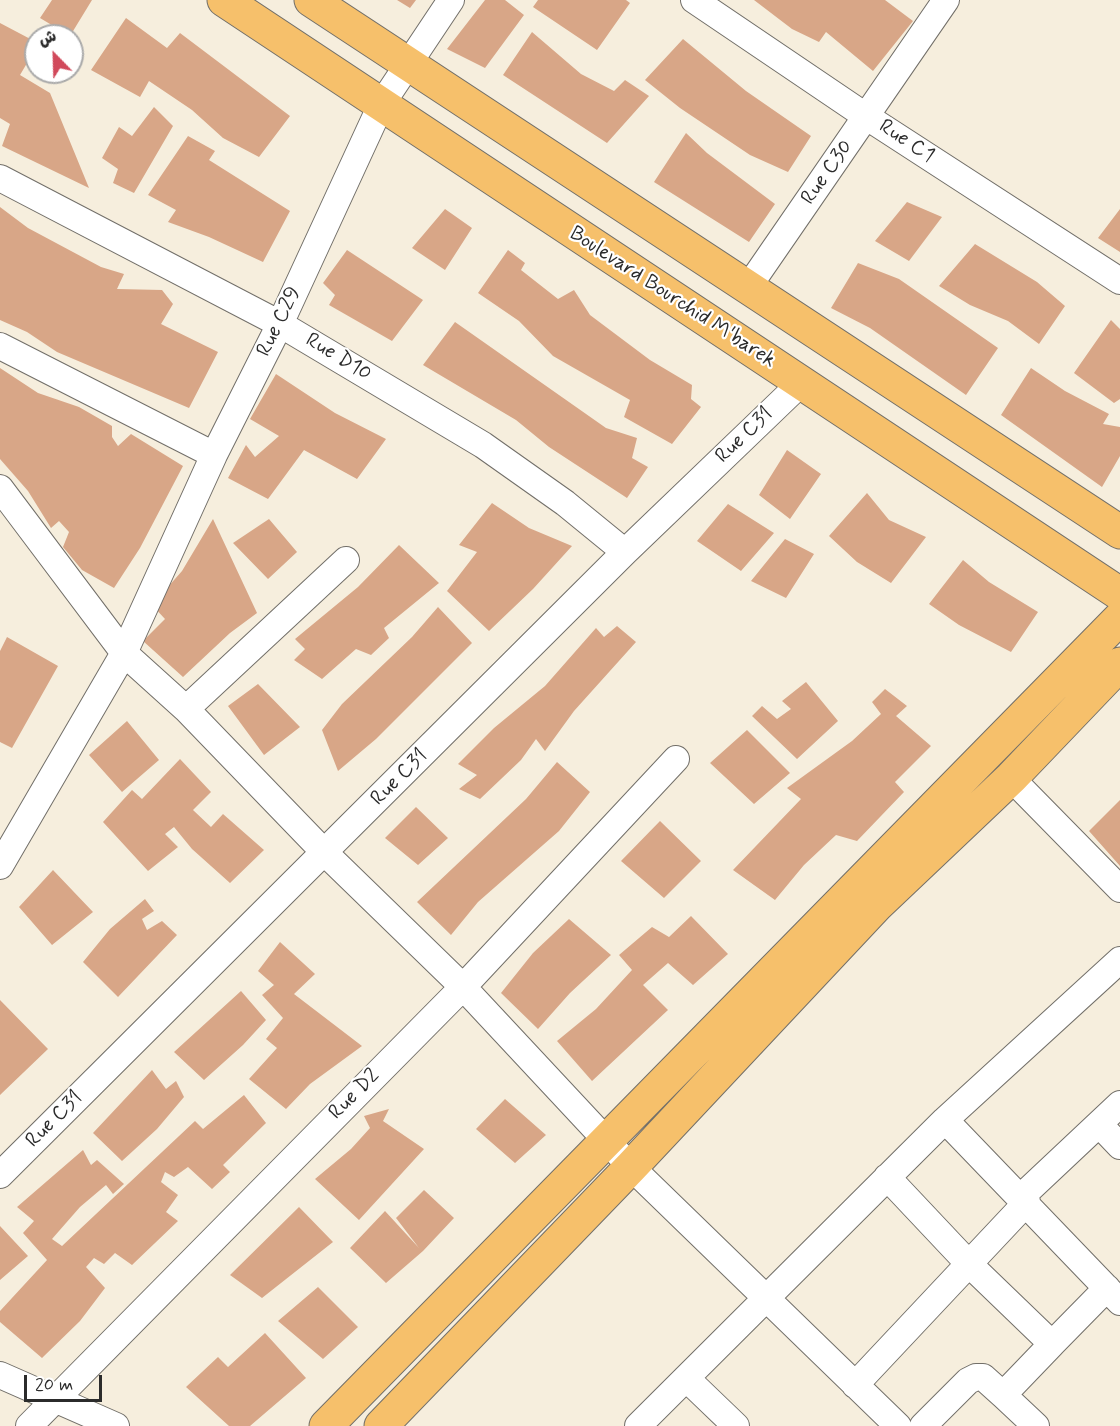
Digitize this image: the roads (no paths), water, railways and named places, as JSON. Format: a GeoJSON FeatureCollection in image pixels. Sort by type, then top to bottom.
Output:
{"type":"FeatureCollection","features":[{"type":"Feature","properties":{"kind":"main road","name":"Boulevard Bourchid M'barek"},"geometry":{"type":"LineString","coordinates":[[224,0],[1120,594]]}},
{"type":"Feature","properties":{"kind":"main road"},"geometry":{"type":"LineString","coordinates":[[311,0],[1120,532]]}},
{"type":"Feature","properties":{"kind":"main road"},"geometry":{"type":"LineString","coordinates":[[773,364],[800,320]]}},
{"type":"Feature","properties":{"kind":"main road"},"geometry":{"type":"LineString","coordinates":[[326,1426],[1120,618]]}},
{"type":"Feature","properties":{"kind":"main road"},"geometry":{"type":"LineString","coordinates":[[381,1426],[631,1167],[877,905],[1011,778],[1120,664]]}},
{"type":"Feature","properties":{"kind":"street","name":"Rue C29"},"geometry":{"type":"LineString","coordinates":[[0,866],[124,653],[214,455],[280,324],[381,105],[451,0]]}},
{"type":"Feature","properties":{"kind":"street","name":"Rue C1"},"geometry":{"type":"LineString","coordinates":[[694,0],[867,117],[1120,280]]}},
{"type":"Feature","properties":{"kind":"street","name":"Rue C30"},"geometry":{"type":"LineString","coordinates":[[749,286],[946,0]]}},
{"type":"Feature","properties":{"kind":"street","name":"Rue D10"},"geometry":{"type":"LineString","coordinates":[[0,178],[280,324],[483,445],[565,503],[625,552]]}},
{"type":"Feature","properties":{"kind":"street"},"geometry":{"type":"LineString","coordinates":[[0,346],[214,455]]}},
{"type":"Feature","properties":{"kind":"street","name":"Rue C31"},"geometry":{"type":"LineString","coordinates":[[0,1175],[625,552],[801,383]]}},
{"type":"Feature","properties":{"kind":"street"},"geometry":{"type":"LineString","coordinates":[[0,488],[124,653],[186,709],[325,853],[463,987],[631,1167],[898,1426]]}},
{"type":"Feature","properties":{"kind":"street"},"geometry":{"type":"LineString","coordinates":[[186,709],[346,560]]}},
{"type":"Feature","properties":{"kind":"street","name":"Rue D2"},"geometry":{"type":"LineString","coordinates":[[29,1426],[463,987],[676,759]]}},
{"type":"Feature","properties":{"kind":"street"},"geometry":{"type":"LineString","coordinates":[[1011,778],[1120,889]]}},
{"type":"Feature","properties":{"kind":"street"},"geometry":{"type":"LineString","coordinates":[[638,1426],[945,1120],[1120,960]]}},
{"type":"Feature","properties":{"kind":"street"},"geometry":{"type":"LineString","coordinates":[[855,1385],[969,1264],[1023,1200],[1120,1104]]}},
{"type":"Feature","properties":{"kind":"street"},"geometry":{"type":"LineString","coordinates":[[945,1120],[1114,1295],[1052,1344],[1003,1395]]}},
{"type":"Feature","properties":{"kind":"street"},"geometry":{"type":"LineString","coordinates":[[1099,1124],[1120,1146]]}},
{"type":"Feature","properties":{"kind":"street"},"geometry":{"type":"LineString","coordinates":[[887,1177],[969,1264],[1052,1344]]}},
{"type":"Feature","properties":{"kind":"street"},"geometry":{"type":"LineString","coordinates":[[0,1375],[116,1426]]}},
{"type":"Feature","properties":{"kind":"street"},"geometry":{"type":"LineString","coordinates":[[923,1426],[968,1381],[976,1377],[983,1377],[1036,1426]]}},
{"type":"Feature","properties":{"kind":"street"},"geometry":{"type":"LineString","coordinates":[[686,1378],[736,1426]]}}]}
